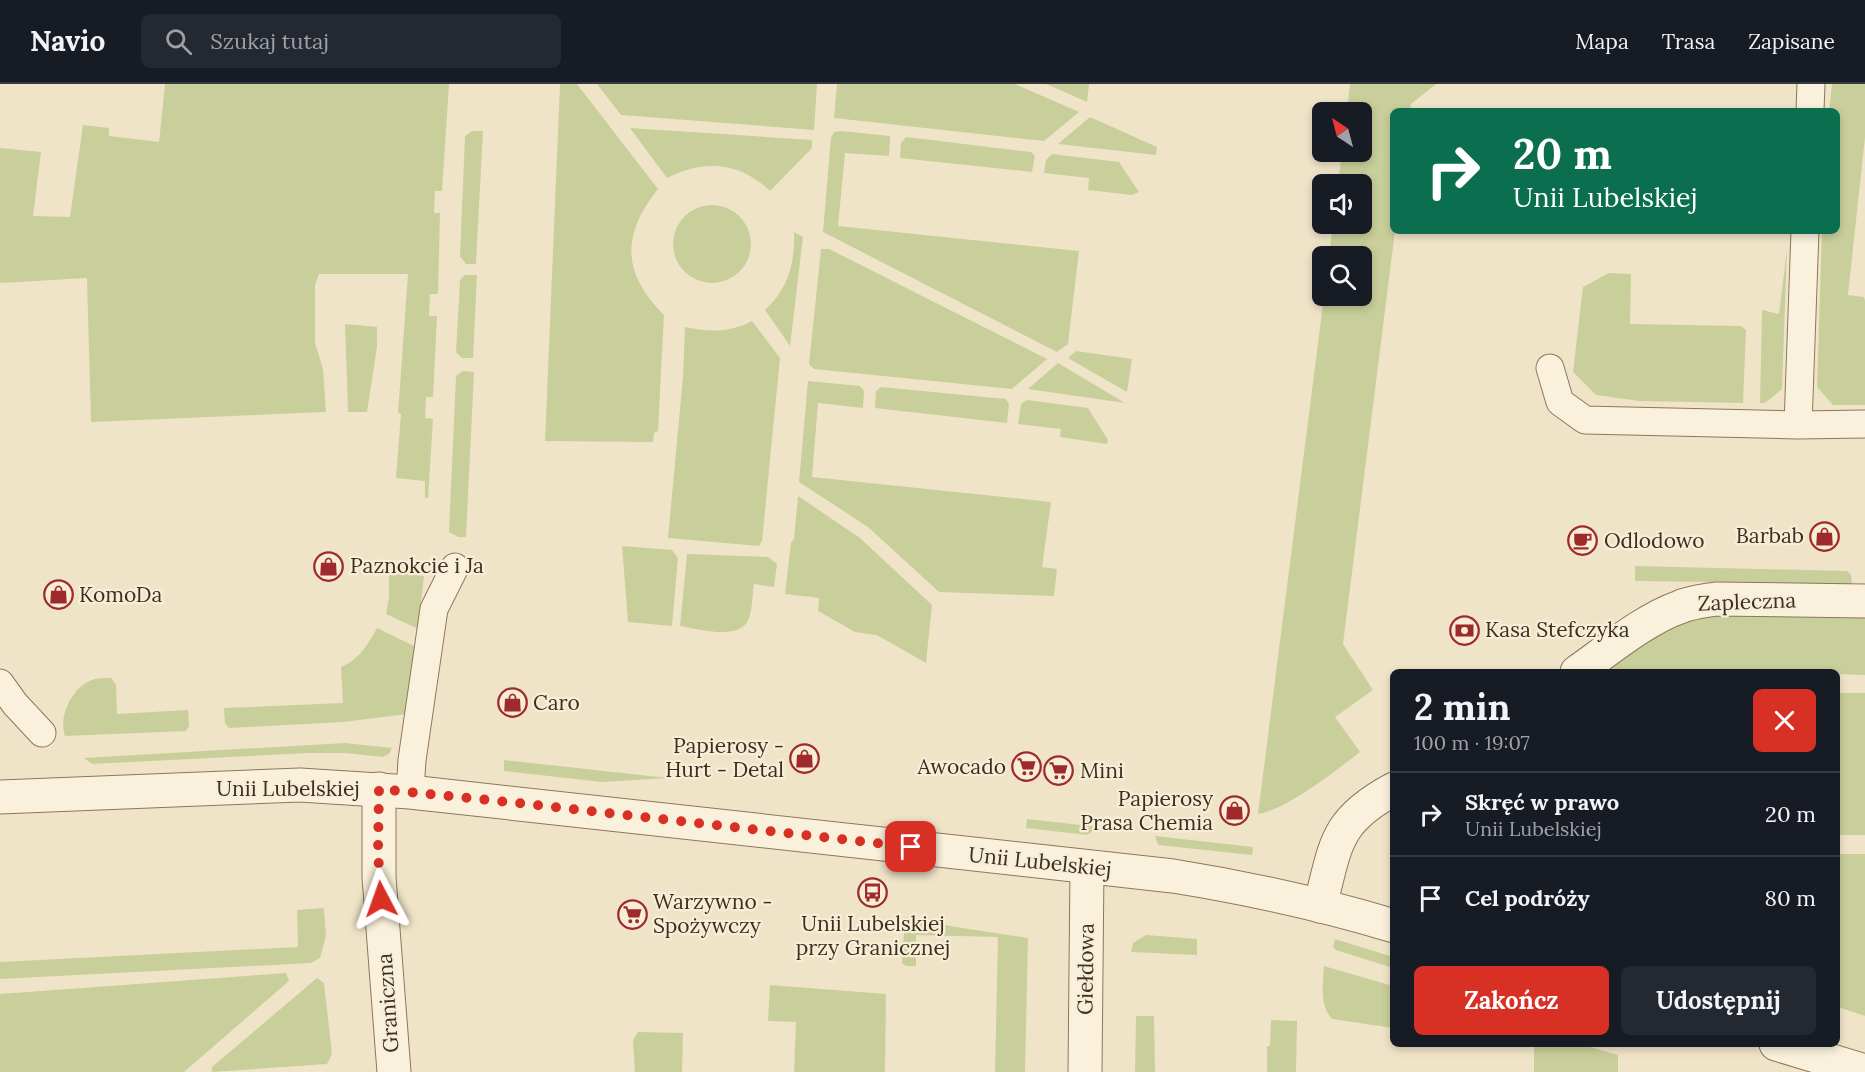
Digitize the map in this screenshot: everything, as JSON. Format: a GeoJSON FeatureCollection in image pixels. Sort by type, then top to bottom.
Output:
{"type":"FeatureCollection","features":[{"type":"Feature","properties":{"kind":"street","name":"Zapleczna"},"geometry":{"type":"LineString","coordinates":[[1582,669],[1663,615],[1697,602],[1716,599],[1865,601]]}},
{"type":"Feature","properties":{"kind":"street","name":"Unii Lubelskiej"},"geometry":{"type":"LineString","coordinates":[[0,798],[300,785],[394,790],[1226,884],[1390,925]]}},
{"type":"Feature","properties":{"kind":"street","name":"Graniczna"},"geometry":{"type":"LineString","coordinates":[[394,790],[379,877],[394,1072]]}},
{"type":"Feature","properties":{"kind":"street"},"geometry":{"type":"LineString","coordinates":[[1320,906],[1333,855],[1343,830],[1353,816],[1371,801],[1390,791]]}},
{"type":"Feature","properties":{"kind":"street","name":"Giełdowa"},"geometry":{"type":"LineString","coordinates":[[1085,1072],[1087,867]]}},
{"type":"Feature","properties":{"kind":"street"},"geometry":{"type":"LineString","coordinates":[[1781,1047],[1807,1063],[1865,1071]]}},
{"type":"Feature","properties":{"kind":"lane"},"geometry":{"type":"LineString","coordinates":[[1810,108],[1811,84]]}},
{"type":"Feature","properties":{"kind":"lane"},"geometry":{"type":"LineString","coordinates":[[1798,425],[1805,234]]}},
{"type":"Feature","properties":{"kind":"lane"},"geometry":{"type":"LineString","coordinates":[[1550,368],[1560,402],[1586,420],[1798,425],[1865,424]]}},
{"type":"Feature","properties":{"kind":"lane"},"geometry":{"type":"LineString","coordinates":[[394,790],[412,760],[417,740],[434,609],[455,567]]}},
{"type":"Feature","properties":{"kind":"lane"},"geometry":{"type":"LineString","coordinates":[[0,683],[15,704],[42,733]]}},
{"type":"Feature","properties":{"kind":"green space"},"geometry":{"type":"Polygon","coordinates":[[[165,84],[449,84],[442,191],[435,191],[434,213],[440,213],[438,294],[430,294],[429,316],[437,316],[433,397],[426,397],[425,418],[433,419],[428,498],[425,498],[425,481],[396,478],[401,414],[398,413],[408,274],[319,274],[315,285],[315,343],[323,369],[326,412],[91,422],[87,278],[0,283],[0,148],[41,152],[33,216],[70,217],[83,125],[109,128],[109,136],[159,142],[165,84]]]}},
{"type":"Feature","properties":{"kind":"green space"},"geometry":{"type":"Polygon","coordinates":[[[560,84],[577,84],[658,189],[637,222],[631,254],[640,284],[664,315],[658,431],[654,433],[653,442],[545,441],[560,84]]]}},
{"type":"Feature","properties":{"kind":"green space"},"geometry":{"type":"Polygon","coordinates":[[[597,84],[817,84],[814,130],[621,115],[597,84]]]}},
{"type":"Feature","properties":{"kind":"green space"},"geometry":{"type":"Polygon","coordinates":[[[837,84],[1015,84],[1079,112],[1044,141],[834,118],[837,84]]]}},
{"type":"Feature","properties":{"kind":"green space"},"geometry":{"type":"Polygon","coordinates":[[[1046,84],[1089,84],[1087,102],[1046,84]]]}},
{"type":"Feature","properties":{"kind":"green space"},"geometry":{"type":"Polygon","coordinates":[[[1350,84],[1436,84],[1411,104],[1410,108],[1390,108],[1390,234],[1395,234],[1343,644],[1373,690],[1335,717],[1360,752],[1297,797],[1270,811],[1258,814],[1323,306],[1372,306],[1372,246],[1330,246],[1332,234],[1372,234],[1372,174],[1339,174],[1341,162],[1372,162],[1372,102],[1348,102],[1350,84]]]}},
{"type":"Feature","properties":{"kind":"green space"},"geometry":{"type":"Polygon","coordinates":[[[1832,84],[1865,84],[1865,137],[1848,295],[1864,297],[1865,301],[1865,405],[1833,405],[1817,387],[1822,234],[1840,234],[1840,108],[1829,108],[1832,84]]]}},
{"type":"Feature","properties":{"kind":"green space"},"geometry":{"type":"Polygon","coordinates":[[[1090,117],[1157,147],[1156,155],[1058,144],[1090,117]]]}},
{"type":"Feature","properties":{"kind":"green space"},"geometry":{"type":"Polygon","coordinates":[[[630,128],[812,140],[812,148],[770,191],[746,174],[721,166],[694,168],[667,178],[630,128]]]}},
{"type":"Feature","properties":{"kind":"green space"},"geometry":{"type":"Polygon","coordinates":[[[472,131],[483,131],[476,264],[466,264],[460,256],[465,136],[472,131]]]}},
{"type":"Feature","properties":{"kind":"green space"},"geometry":{"type":"Polygon","coordinates":[[[834,132],[890,136],[889,156],[845,153],[838,226],[1079,251],[1068,344],[1057,352],[823,232],[831,138],[834,132]]]}},
{"type":"Feature","properties":{"kind":"green space"},"geometry":{"type":"Polygon","coordinates":[[[906,137],[1031,152],[1035,156],[1032,172],[900,158],[901,143],[906,137]]]}},
{"type":"Feature","properties":{"kind":"green space"},"geometry":{"type":"Polygon","coordinates":[[[1052,154],[1119,162],[1139,192],[1132,195],[1088,190],[1089,178],[1044,173],[1046,160],[1052,154]]]}},
{"type":"Feature","properties":{"kind":"green space"},"geometry":{"type":"Polygon","coordinates":[[[712,205],[727,208],[739,217],[748,229],[751,244],[748,259],[739,271],[727,280],[712,283],[697,280],[685,271],[676,259],[673,244],[676,229],[685,217],[697,208],[712,205]]]}},
{"type":"Feature","properties":{"kind":"green space"},"geometry":{"type":"Polygon","coordinates":[[[794,232],[803,237],[790,346],[765,310],[780,293],[789,274],[794,232]]]}},
{"type":"Feature","properties":{"kind":"green space"},"geometry":{"type":"Polygon","coordinates":[[[821,249],[829,249],[1047,359],[1012,389],[814,369],[809,364],[821,249]]]}},
{"type":"Feature","properties":{"kind":"green space"},"geometry":{"type":"Polygon","coordinates":[[[1787,249],[1782,389],[1765,403],[1760,403],[1762,310],[1779,314],[1787,249]]]}},
{"type":"Feature","properties":{"kind":"green space"},"geometry":{"type":"Polygon","coordinates":[[[1609,273],[1631,274],[1630,324],[1741,326],[1746,330],[1743,403],[1639,401],[1596,395],[1573,372],[1583,287],[1609,273]]]}},
{"type":"Feature","properties":{"kind":"green space"},"geometry":{"type":"Polygon","coordinates":[[[465,275],[477,275],[473,358],[462,358],[456,352],[460,280],[465,275]]]}},
{"type":"Feature","properties":{"kind":"green space"},"geometry":{"type":"Polygon","coordinates":[[[752,321],[780,358],[762,541],[759,546],[668,538],[683,377],[685,327],[719,330],[735,328],[752,321]]]}},
{"type":"Feature","properties":{"kind":"green space"},"geometry":{"type":"Polygon","coordinates":[[[345,324],[377,327],[377,347],[367,412],[348,412],[345,324]]]}},
{"type":"Feature","properties":{"kind":"green space"},"geometry":{"type":"Polygon","coordinates":[[[1076,351],[1132,359],[1127,392],[1068,358],[1076,351]]]}},
{"type":"Feature","properties":{"kind":"green space"},"geometry":{"type":"Polygon","coordinates":[[[1058,363],[1125,403],[1028,389],[1058,363]]]}},
{"type":"Feature","properties":{"kind":"green space"},"geometry":{"type":"Polygon","coordinates":[[[463,371],[474,372],[466,537],[458,537],[449,532],[456,376],[463,371]]]}},
{"type":"Feature","properties":{"kind":"green space"},"geometry":{"type":"Polygon","coordinates":[[[808,381],[860,386],[864,391],[863,408],[818,403],[812,477],[1051,502],[1042,567],[1057,569],[1054,596],[939,592],[868,527],[799,482],[808,381]]]}},
{"type":"Feature","properties":{"kind":"green space"},"geometry":{"type":"Polygon","coordinates":[[[881,387],[1006,399],[1009,404],[1007,423],[875,408],[876,391],[881,387]]]}},
{"type":"Feature","properties":{"kind":"green space"},"geometry":{"type":"Polygon","coordinates":[[[1027,400],[1088,408],[1108,440],[1107,444],[1060,437],[1061,429],[1018,424],[1021,404],[1027,400]]]}},
{"type":"Feature","properties":{"kind":"green space"},"geometry":{"type":"Polygon","coordinates":[[[798,496],[860,538],[932,605],[926,663],[876,635],[855,632],[818,611],[819,598],[785,594],[798,496]]]}},
{"type":"Feature","properties":{"kind":"green space"},"geometry":{"type":"Polygon","coordinates":[[[622,546],[672,550],[678,558],[672,626],[628,622],[622,546]]]}},
{"type":"Feature","properties":{"kind":"green space"},"geometry":{"type":"Polygon","coordinates":[[[687,554],[768,557],[777,564],[774,587],[754,584],[749,618],[742,627],[734,631],[716,632],[680,626],[687,554]]]}},
{"type":"Feature","properties":{"kind":"green space"},"geometry":{"type":"Polygon","coordinates":[[[1635,566],[1847,571],[1851,575],[1852,584],[1635,581],[1635,566]]]}},
{"type":"Feature","properties":{"kind":"green space"},"geometry":{"type":"Polygon","coordinates":[[[389,571],[424,576],[418,629],[386,614],[389,597],[389,571]]]}},
{"type":"Feature","properties":{"kind":"green space"},"geometry":{"type":"Polygon","coordinates":[[[1865,612],[1865,675],[1840,674],[1840,669],[1609,669],[1671,627],[1701,613],[1865,612]]]}},
{"type":"Feature","properties":{"kind":"green space"},"geometry":{"type":"Polygon","coordinates":[[[377,628],[416,647],[408,714],[343,722],[229,728],[225,723],[224,708],[343,703],[341,667],[358,656],[377,628]]]}},
{"type":"Feature","properties":{"kind":"green space"},"geometry":{"type":"Polygon","coordinates":[[[111,678],[116,685],[117,714],[188,710],[189,726],[186,731],[65,736],[63,720],[65,712],[78,689],[92,680],[111,678]]]}},
{"type":"Feature","properties":{"kind":"green space"},"geometry":{"type":"Polygon","coordinates":[[[1840,693],[1865,693],[1865,835],[1840,835],[1840,693]]]}},
{"type":"Feature","properties":{"kind":"green space"},"geometry":{"type":"Polygon","coordinates":[[[345,743],[392,748],[389,754],[383,757],[345,753],[308,753],[92,764],[84,758],[345,743]]]}},
{"type":"Feature","properties":{"kind":"green space"},"geometry":{"type":"Polygon","coordinates":[[[504,760],[668,778],[602,782],[504,771],[504,760]]]}},
{"type":"Feature","properties":{"kind":"green space"},"geometry":{"type":"Polygon","coordinates":[[[1027,819],[1099,827],[1087,835],[1026,828],[1027,819]]]}},
{"type":"Feature","properties":{"kind":"green space"},"geometry":{"type":"Polygon","coordinates":[[[1155,836],[1253,847],[1252,855],[1158,845],[1155,836]]]}},
{"type":"Feature","properties":{"kind":"green space"},"geometry":{"type":"Polygon","coordinates":[[[1840,854],[1865,854],[1865,1016],[1840,1008],[1840,854]]]}},
{"type":"Feature","properties":{"kind":"green space"},"geometry":{"type":"Polygon","coordinates":[[[324,908],[326,936],[320,958],[311,963],[0,979],[0,962],[298,947],[297,910],[324,908]]]}},
{"type":"Feature","properties":{"kind":"green space"},"geometry":{"type":"Polygon","coordinates":[[[905,917],[1028,938],[1025,1072],[995,1072],[998,937],[916,935],[916,966],[906,966],[902,963],[905,917]]]}},
{"type":"Feature","properties":{"kind":"green space"},"geometry":{"type":"Polygon","coordinates":[[[1146,935],[1197,939],[1197,955],[1131,952],[1133,943],[1146,935]]]}},
{"type":"Feature","properties":{"kind":"green space"},"geometry":{"type":"Polygon","coordinates":[[[1335,939],[1390,956],[1390,967],[1336,950],[1333,947],[1335,939]]]}},
{"type":"Feature","properties":{"kind":"green space"},"geometry":{"type":"Polygon","coordinates":[[[1324,966],[1390,985],[1390,1028],[1332,1019],[1323,1000],[1324,966]]]}},
{"type":"Feature","properties":{"kind":"green space"},"geometry":{"type":"Polygon","coordinates":[[[286,973],[289,981],[184,1072],[0,1072],[0,994],[286,973]]]}},
{"type":"Feature","properties":{"kind":"green space"},"geometry":{"type":"Polygon","coordinates":[[[317,978],[324,983],[332,1054],[327,1064],[212,1072],[212,1067],[317,978]]]}},
{"type":"Feature","properties":{"kind":"green space"},"geometry":{"type":"Polygon","coordinates":[[[770,985],[886,994],[885,1072],[794,1072],[796,1022],[768,1021],[770,985]]]}},
{"type":"Feature","properties":{"kind":"green space"},"geometry":{"type":"Polygon","coordinates":[[[1136,1016],[1154,1016],[1155,1072],[1135,1072],[1136,1016]]]}},
{"type":"Feature","properties":{"kind":"green space"},"geometry":{"type":"Polygon","coordinates":[[[1271,1020],[1297,1021],[1296,1072],[1267,1072],[1267,1046],[1270,1046],[1271,1020]]]}},
{"type":"Feature","properties":{"kind":"green space"},"geometry":{"type":"Polygon","coordinates":[[[638,1032],[683,1033],[682,1072],[635,1072],[633,1040],[638,1032]]]}},
{"type":"Feature","properties":{"kind":"green space"},"geometry":{"type":"Polygon","coordinates":[[[1534,1047],[1590,1047],[1618,1055],[1618,1072],[1534,1072],[1534,1047]]]}},
{"type":"Feature","properties":{"kind":"place","name":"Barbab"},"geometry":{"type":"Point","coordinates":[1825,536]}},
{"type":"Feature","properties":{"kind":"place","name":"Odlodowo"},"geometry":{"type":"Point","coordinates":[1583,541]}},
{"type":"Feature","properties":{"kind":"place","name":"Paznokcie i Ja"},"geometry":{"type":"Point","coordinates":[329,566]}},
{"type":"Feature","properties":{"kind":"place","name":"KomoDa"},"geometry":{"type":"Point","coordinates":[58,595]}},
{"type":"Feature","properties":{"kind":"place","name":"Kasa Stefczyka"},"geometry":{"type":"Point","coordinates":[1464,630]}},
{"type":"Feature","properties":{"kind":"place","name":"Caro"},"geometry":{"type":"Point","coordinates":[512,703]}},
{"type":"Feature","properties":{"kind":"place","name":"Papierosy - Hurt - Detal"},"geometry":{"type":"Point","coordinates":[805,758]}},
{"type":"Feature","properties":{"kind":"place","name":"Awocado"},"geometry":{"type":"Point","coordinates":[1027,767]}},
{"type":"Feature","properties":{"kind":"place","name":"Mini"},"geometry":{"type":"Point","coordinates":[1059,771]}},
{"type":"Feature","properties":{"kind":"place","name":"Papierosy Prasa Chemia"},"geometry":{"type":"Point","coordinates":[1234,811]}},
{"type":"Feature","properties":{"kind":"place","name":"Unii Lubelskiej przy Granicznej"},"geometry":{"type":"Point","coordinates":[873,893]}},
{"type":"Feature","properties":{"kind":"place","name":"Warzywno - Spożywczy"},"geometry":{"type":"Point","coordinates":[632,914]}},
{"type":"Feature","properties":{"kind":"route"},"geometry":{"type":"LineString","coordinates":[[381,899],[378,852],[379,789],[911,847]]}}]}
